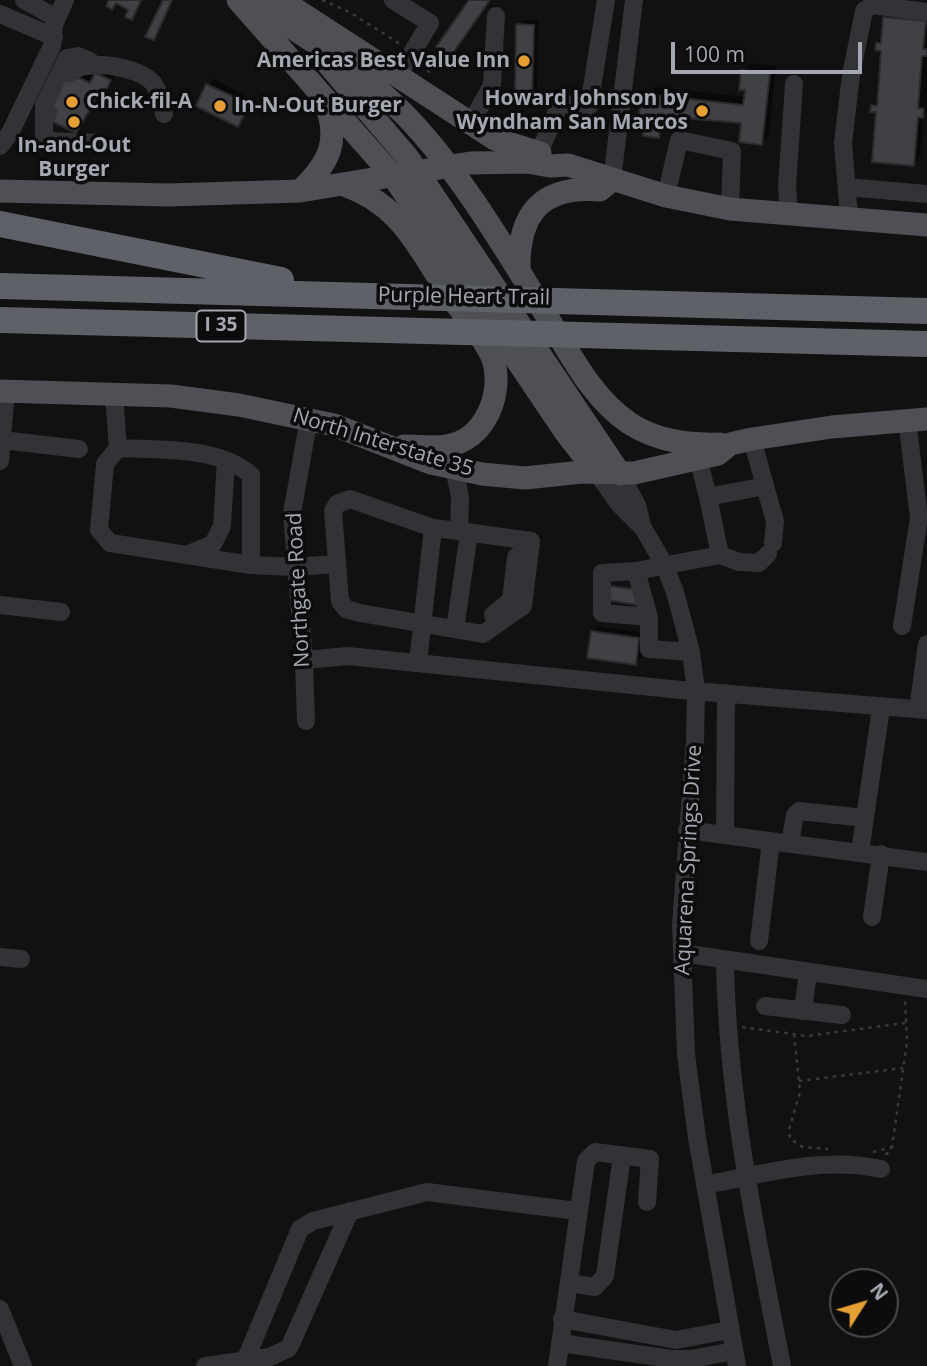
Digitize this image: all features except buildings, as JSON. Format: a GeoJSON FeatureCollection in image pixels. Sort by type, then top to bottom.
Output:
{"type":"FeatureCollection","features":[{"type":"Feature","properties":{"kind":"highway"},"geometry":{"type":"LineString","coordinates":[[0,223],[264,277],[380,295]]}},
{"type":"Feature","properties":{"kind":"highway","name":"Purple Heart Trail"},"geometry":{"type":"LineString","coordinates":[[0,286],[927,311]]}},
{"type":"Feature","properties":{"kind":"highway","name":"Purple Heart Trail"},"geometry":{"type":"LineString","coordinates":[[0,320],[919,345]]}},
{"type":"Feature","properties":{"kind":"highway"},"geometry":{"type":"LineString","coordinates":[[0,337],[397,330]]}},
{"type":"Feature","properties":{"kind":"main road","name":"Aquarena Springs Drive"},"geometry":{"type":"LineString","coordinates":[[238,0],[393,176],[566,433],[597,473]]}},
{"type":"Feature","properties":{"kind":"main road"},"geometry":{"type":"LineString","coordinates":[[255,0],[284,25],[383,94],[406,116],[448,166],[519,270],[590,385],[626,421],[651,435],[682,444],[730,444]]}},
{"type":"Feature","properties":{"kind":"main road","name":"Aquarena Springs Drive"},"geometry":{"type":"LineString","coordinates":[[273,0],[418,171],[620,474]]}},
{"type":"Feature","properties":{"kind":"main road"},"geometry":{"type":"LineString","coordinates":[[281,0],[495,139],[561,159],[568,165]]}},
{"type":"Feature","properties":{"kind":"main road"},"geometry":{"type":"LineString","coordinates":[[300,191],[320,173],[327,161],[332,139],[330,113],[323,97]]}},
{"type":"Feature","properties":{"kind":"main road"},"geometry":{"type":"LineString","coordinates":[[0,191],[168,195],[300,191],[448,166],[502,161],[568,165],[666,196],[730,209],[927,225]]}},
{"type":"Feature","properties":{"kind":"main road"},"geometry":{"type":"LineString","coordinates":[[519,270],[518,250],[528,220],[535,209],[555,193],[575,188],[600,190],[612,180]]}},
{"type":"Feature","properties":{"kind":"main road"},"geometry":{"type":"LineString","coordinates":[[342,184],[370,194],[394,212],[492,358],[496,390],[491,411],[476,432],[449,446],[386,445]]}},
{"type":"Feature","properties":{"kind":"main road","name":"North Interstate 35"},"geometry":{"type":"LineString","coordinates":[[3,391],[171,396],[309,418],[454,468],[525,478],[620,474],[718,454],[730,444],[752,439],[917,419]]}},
{"type":"Feature","properties":{"kind":"street"},"geometry":{"type":"LineString","coordinates":[[24,0],[56,18]]}},
{"type":"Feature","properties":{"kind":"street"},"geometry":{"type":"LineString","coordinates":[[0,146],[10,133],[54,37],[56,18],[65,0]]}},
{"type":"Feature","properties":{"kind":"street"},"geometry":{"type":"LineString","coordinates":[[393,0],[430,23],[398,76]]}},
{"type":"Feature","properties":{"kind":"street"},"geometry":{"type":"LineString","coordinates":[[539,153],[560,104],[589,106],[606,0]]}},
{"type":"Feature","properties":{"kind":"street"},"geometry":{"type":"LineString","coordinates":[[612,180],[634,0]]}},
{"type":"Feature","properties":{"kind":"street"},"geometry":{"type":"LineString","coordinates":[[849,217],[843,143],[851,75],[864,11],[872,5],[927,12]]}},
{"type":"Feature","properties":{"kind":"street"},"geometry":{"type":"LineString","coordinates":[[0,14],[54,37]]}},
{"type":"Feature","properties":{"kind":"street"},"geometry":{"type":"LineString","coordinates":[[471,123],[492,85],[496,16]]}},
{"type":"Feature","properties":{"kind":"street"},"geometry":{"type":"LineString","coordinates":[[98,143],[48,141],[44,138],[47,115],[44,105],[67,58],[78,56],[144,75],[159,92],[164,114]]}},
{"type":"Feature","properties":{"kind":"street"},"geometry":{"type":"LineString","coordinates":[[70,73],[82,65],[100,64]]}},
{"type":"Feature","properties":{"kind":"street"},"geometry":{"type":"LineString","coordinates":[[789,213],[787,186],[794,84]]}},
{"type":"Feature","properties":{"kind":"street"},"geometry":{"type":"LineString","coordinates":[[666,196],[679,140],[732,151],[730,209]]}},
{"type":"Feature","properties":{"kind":"street"},"geometry":{"type":"LineString","coordinates":[[847,187],[927,193],[927,205]]}},
{"type":"Feature","properties":{"kind":"street"},"geometry":{"type":"LineString","coordinates":[[0,461],[3,391]]}},
{"type":"Feature","properties":{"kind":"street"},"geometry":{"type":"LineString","coordinates":[[114,394],[118,448],[105,464],[99,530],[110,543],[251,565],[294,568],[335,564]]}},
{"type":"Feature","properties":{"kind":"street","name":"Northgate Road"},"geometry":{"type":"LineString","coordinates":[[306,721],[304,660],[294,568],[292,513],[309,418]]}},
{"type":"Feature","properties":{"kind":"street"},"geometry":{"type":"LineString","coordinates":[[902,626],[919,518],[917,419]]}},
{"type":"Feature","properties":{"kind":"street"},"geometry":{"type":"LineString","coordinates":[[649,617],[602,613],[602,573],[636,571],[720,555],[739,562],[758,563],[771,549],[775,521],[752,439]]}},
{"type":"Feature","properties":{"kind":"street"},"geometry":{"type":"LineString","coordinates":[[2,440],[79,449]]}},
{"type":"Feature","properties":{"kind":"street"},"geometry":{"type":"LineString","coordinates":[[118,448],[174,451],[240,465],[251,475],[251,565]]}},
{"type":"Feature","properties":{"kind":"street"},"geometry":{"type":"LineString","coordinates":[[698,458],[720,555]]}},
{"type":"Feature","properties":{"kind":"street"},"geometry":{"type":"LineString","coordinates":[[186,555],[214,544],[222,526],[226,461]]}},
{"type":"Feature","properties":{"kind":"street"},"geometry":{"type":"LineString","coordinates":[[454,468],[464,532],[463,630]]}},
{"type":"Feature","properties":{"kind":"street","name":"Aquarena Springs Drive"},"geometry":{"type":"LineString","coordinates":[[597,473],[619,504],[643,528],[664,564],[675,592],[691,652],[696,691],[681,953],[686,1054],[705,1185],[736,1359]]}},
{"type":"Feature","properties":{"kind":"street","name":"Aquarena Springs Drive"},"geometry":{"type":"LineString","coordinates":[[620,474],[637,505],[643,528]]}},
{"type":"Feature","properties":{"kind":"street"},"geometry":{"type":"LineString","coordinates":[[708,497],[765,486]]}},
{"type":"Feature","properties":{"kind":"street"},"geometry":{"type":"LineString","coordinates":[[350,499],[433,528],[531,541],[523,606],[483,634],[346,609],[340,601],[335,564],[333,511],[337,504],[350,499]]}},
{"type":"Feature","properties":{"kind":"street"},"geometry":{"type":"LineString","coordinates":[[418,662],[433,528]]}},
{"type":"Feature","properties":{"kind":"street"},"geometry":{"type":"LineString","coordinates":[[636,571],[649,617],[649,649],[691,652]]}},
{"type":"Feature","properties":{"kind":"street"},"geometry":{"type":"LineString","coordinates":[[0,605],[61,612]]}},
{"type":"Feature","properties":{"kind":"street"},"geometry":{"type":"LineString","coordinates":[[304,660],[348,656],[696,691],[881,708],[923,709],[927,644]]}},
{"type":"Feature","properties":{"kind":"street"},"geometry":{"type":"LineString","coordinates":[[725,835],[726,693]]}},
{"type":"Feature","properties":{"kind":"street"},"geometry":{"type":"LineString","coordinates":[[860,852],[881,708]]}},
{"type":"Feature","properties":{"kind":"street"},"geometry":{"type":"LineString","coordinates":[[790,843],[795,816],[799,811],[865,818]]}},
{"type":"Feature","properties":{"kind":"street"},"geometry":{"type":"LineString","coordinates":[[687,830],[927,862]]}},
{"type":"Feature","properties":{"kind":"street"},"geometry":{"type":"LineString","coordinates":[[760,941],[771,841]]}},
{"type":"Feature","properties":{"kind":"street"},"geometry":{"type":"LineString","coordinates":[[872,917],[881,854]]}},
{"type":"Feature","properties":{"kind":"street"},"geometry":{"type":"LineString","coordinates":[[681,953],[927,989]]}},
{"type":"Feature","properties":{"kind":"street"},"geometry":{"type":"LineString","coordinates":[[0,957],[21,959]]}},
{"type":"Feature","properties":{"kind":"street"},"geometry":{"type":"LineString","coordinates":[[725,960],[727,1025],[737,1127],[782,1366]]}},
{"type":"Feature","properties":{"kind":"street"},"geometry":{"type":"LineString","coordinates":[[803,1011],[808,972]]}},
{"type":"Feature","properties":{"kind":"street"},"geometry":{"type":"LineString","coordinates":[[765,1006],[842,1015]]}},
{"type":"Feature","properties":{"kind":"street"},"geometry":{"type":"LineString","coordinates":[[557,1366],[577,1211],[586,1161],[590,1155],[594,1152],[650,1159],[647,1202]]}},
{"type":"Feature","properties":{"kind":"street"},"geometry":{"type":"LineString","coordinates":[[569,1283],[595,1287],[605,1276],[622,1156]]}},
{"type":"Feature","properties":{"kind":"street"},"geometry":{"type":"LineString","coordinates":[[705,1185],[786,1168],[877,1163]]}},
{"type":"Feature","properties":{"kind":"street"},"geometry":{"type":"LineString","coordinates":[[245,1361],[300,1229],[313,1221],[427,1192],[577,1211]]}},
{"type":"Feature","properties":{"kind":"street"},"geometry":{"type":"LineString","coordinates":[[205,1366],[270,1357],[289,1348],[350,1210]]}},
{"type":"Feature","properties":{"kind":"street"},"geometry":{"type":"LineString","coordinates":[[0,1309],[23,1366]]}},
{"type":"Feature","properties":{"kind":"street"},"geometry":{"type":"LineString","coordinates":[[562,1319],[676,1340],[729,1330]]}},
{"type":"Feature","properties":{"kind":"street"},"geometry":{"type":"LineString","coordinates":[[560,1343],[672,1359],[736,1359]]}},
{"type":"Feature","properties":{"kind":"path"},"geometry":{"type":"LineString","coordinates":[[322,0],[351,13],[403,46]]}},
{"type":"Feature","properties":{"kind":"path"},"geometry":{"type":"LineString","coordinates":[[420,57],[428,64],[429,77]]}},
{"type":"Feature","properties":{"kind":"path"},"geometry":{"type":"LineString","coordinates":[[877,1163],[892,1147],[907,1042],[905,986]]}},
{"type":"Feature","properties":{"kind":"path"},"geometry":{"type":"LineString","coordinates":[[727,1025],[807,1036],[905,1023]]}},
{"type":"Feature","properties":{"kind":"path"},"geometry":{"type":"LineString","coordinates":[[794,1034],[799,1081],[797,1107],[789,1130],[790,1139],[803,1147],[839,1149]]}},
{"type":"Feature","properties":{"kind":"path"},"geometry":{"type":"LineString","coordinates":[[799,1081],[903,1068]]}},
{"type":"Feature","properties":{"kind":"path"},"geometry":{"type":"LineString","coordinates":[[877,1163],[892,1147]]}},
{"type":"Feature","properties":{"kind":"place","name":"Americas Best Value Inn"},"geometry":{"type":"Point","coordinates":[524,61]}},
{"type":"Feature","properties":{"kind":"place","name":"Chick-fil-A"},"geometry":{"type":"Point","coordinates":[72,102]}},
{"type":"Feature","properties":{"kind":"place","name":"In-N-Out Burger"},"geometry":{"type":"Point","coordinates":[220,106]}},
{"type":"Feature","properties":{"kind":"place","name":"Howard Johnson by Wyndham San Marcos"},"geometry":{"type":"Point","coordinates":[702,111]}},
{"type":"Feature","properties":{"kind":"place","name":"In-and-Out Burger"},"geometry":{"type":"Point","coordinates":[74,122]}}]}
